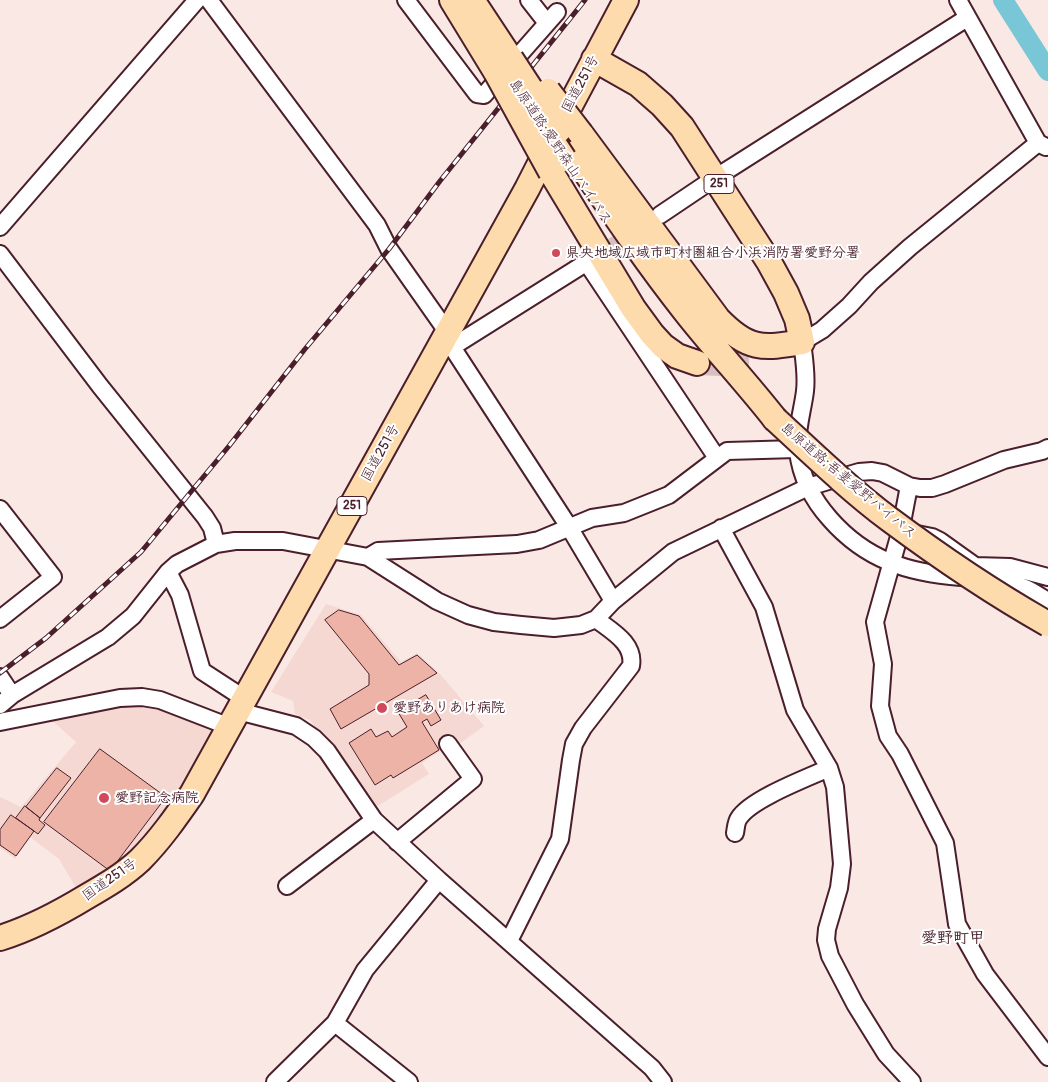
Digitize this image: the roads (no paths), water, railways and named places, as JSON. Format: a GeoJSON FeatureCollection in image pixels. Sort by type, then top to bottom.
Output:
{"type":"FeatureCollection","features":[{"type":"Feature","properties":{"kind":"highway"},"geometry":{"type":"LineString","coordinates":[[452,0],[507,63],[566,153],[731,333],[746,342],[760,346],[774,347],[802,342]]}},
{"type":"Feature","properties":{"kind":"highway","name":"島原道路;愛野森山バイパス"},"geometry":{"type":"LineString","coordinates":[[458,0],[507,63]]}},
{"type":"Feature","properties":{"kind":"highway","name":"島原道路;愛野森山バイパス"},"geometry":{"type":"LineString","coordinates":[[472,0],[507,63]]}},
{"type":"Feature","properties":{"kind":"highway"},"geometry":{"type":"LineString","coordinates":[[478,0],[507,63],[566,153],[634,308],[652,334],[663,346],[677,356],[703,350]]}},
{"type":"Feature","properties":{"kind":"highway","name":"国道251号"},"geometry":{"type":"LineString","coordinates":[[0,938],[26,930],[108,885],[139,860],[183,807],[448,340],[626,0]]}},
{"type":"Feature","properties":{"kind":"highway","name":"251"},"geometry":{"type":"LineString","coordinates":[[594,59],[638,84],[662,105],[682,127],[769,262],[786,293],[797,319],[802,342]]}},
{"type":"Feature","properties":{"kind":"highway","name":"島原道路;愛野森山バイパス"},"geometry":{"type":"LineString","coordinates":[[566,153],[648,263],[703,350]]}},
{"type":"Feature","properties":{"kind":"highway"},"geometry":{"type":"LineString","coordinates":[[749,362],[767,360],[784,354],[802,342]]}},
{"type":"Feature","properties":{"kind":"highway","name":"島原道路;吾妻愛野バイパス"},"geometry":{"type":"LineString","coordinates":[[703,350],[733,381],[827,467],[888,518],[955,567],[1048,624]]}},
{"type":"Feature","properties":{"kind":"street"},"geometry":{"type":"LineString","coordinates":[[0,227],[197,0]]}},
{"type":"Feature","properties":{"kind":"street"},"geometry":{"type":"LineString","coordinates":[[209,0],[377,225],[389,249],[568,527],[613,601]]}},
{"type":"Feature","properties":{"kind":"street"},"geometry":{"type":"LineString","coordinates":[[406,0],[477,94],[481,96],[484,95],[552,18],[529,0]]}},
{"type":"Feature","properties":{"kind":"street"},"geometry":{"type":"LineString","coordinates":[[958,0],[1043,145],[910,247],[822,330],[802,342],[805,389],[797,449],[801,470],[808,487],[824,512],[842,533],[864,550],[891,564],[925,574],[995,580],[1024,588],[1048,601]]}},
{"type":"Feature","properties":{"kind":"street"},"geometry":{"type":"LineString","coordinates":[[660,215],[967,18]]}},
{"type":"Feature","properties":{"kind":"street"},"geometry":{"type":"LineString","coordinates":[[0,254],[100,386],[205,517],[212,528],[216,544]]}},
{"type":"Feature","properties":{"kind":"street"},"geometry":{"type":"LineString","coordinates":[[448,340],[589,261],[717,458]]}},
{"type":"Feature","properties":{"kind":"street"},"geometry":{"type":"LineString","coordinates":[[0,677],[6,700],[108,637],[133,616],[168,572],[177,564],[216,544],[259,540],[283,542],[368,557],[436,601],[476,617],[503,623],[554,628],[581,625],[596,618],[613,601],[673,552],[808,487],[859,472],[872,471],[909,486],[932,488],[1004,460],[1048,448]]}},
{"type":"Feature","properties":{"kind":"street"},"geometry":{"type":"LineString","coordinates":[[368,557],[378,550],[517,544],[539,540],[592,518],[624,513],[669,495],[727,451],[797,449]]}},
{"type":"Feature","properties":{"kind":"street"},"geometry":{"type":"LineString","coordinates":[[909,486],[900,533],[875,622],[882,664],[880,706],[888,736],[900,754],[945,843],[957,924],[985,974],[1048,1057]]}},
{"type":"Feature","properties":{"kind":"street"},"geometry":{"type":"LineString","coordinates":[[0,509],[53,577],[0,619]]}},
{"type":"Feature","properties":{"kind":"street"},"geometry":{"type":"LineString","coordinates":[[721,528],[764,607],[795,710],[829,768],[836,787],[842,864],[839,888],[827,929],[826,940],[830,956],[855,1004],[886,1054],[912,1082]]}},
{"type":"Feature","properties":{"kind":"street"},"geometry":{"type":"LineString","coordinates":[[900,533],[932,537],[975,566],[1010,567],[1048,577]]}},
{"type":"Feature","properties":{"kind":"street"},"geometry":{"type":"LineString","coordinates":[[168,572],[180,595],[202,671],[238,713]]}},
{"type":"Feature","properties":{"kind":"street"},"geometry":{"type":"LineString","coordinates":[[509,941],[560,840],[574,744],[583,728],[631,666],[631,651],[626,643],[596,618]]}},
{"type":"Feature","properties":{"kind":"street"},"geometry":{"type":"LineString","coordinates":[[0,722],[120,698],[142,697],[238,713],[296,726],[314,738],[327,751],[374,820],[439,880],[652,1068],[663,1082]]}},
{"type":"Feature","properties":{"kind":"street"},"geometry":{"type":"LineString","coordinates":[[397,842],[473,779],[448,744]]}},
{"type":"Feature","properties":{"kind":"street"},"geometry":{"type":"LineString","coordinates":[[735,833],[738,819],[760,800],[829,768]]}},
{"type":"Feature","properties":{"kind":"street"},"geometry":{"type":"LineString","coordinates":[[287,886],[374,820]]}},
{"type":"Feature","properties":{"kind":"street"},"geometry":{"type":"LineString","coordinates":[[275,1082],[334,1023],[365,970],[439,880]]}},
{"type":"Feature","properties":{"kind":"street"},"geometry":{"type":"LineString","coordinates":[[334,1023],[409,1082]]}},
{"type":"Feature","properties":{"kind":"waterway"},"geometry":{"type":"LineString","coordinates":[[1003,0],[1048,71]]}},
{"type":"Feature","properties":{"kind":"tunnel"},"geometry":{"type":"LineString","coordinates":[[592,259],[637,230]]}},
{"type":"Feature","properties":{"kind":"tunnel"},"geometry":{"type":"LineString","coordinates":[[697,363],[749,363]]}},
{"type":"Feature","properties":{"kind":"railway"},"geometry":{"type":"LineString","coordinates":[[0,673],[46,638],[141,552],[229,446],[305,349],[389,249],[440,181],[585,0]]}},
{"type":"Feature","properties":{"kind":"place","name":"県央地域広域市町村圏組合小浜消防署愛野分署"},"geometry":{"type":"Point","coordinates":[556,253]}},
{"type":"Feature","properties":{"kind":"place","name":"愛野ありあけ病院"},"geometry":{"type":"Point","coordinates":[382,708]}},
{"type":"Feature","properties":{"kind":"place","name":"愛野記念病院"},"geometry":{"type":"Point","coordinates":[104,798]}},
{"type":"Feature","properties":{"kind":"district","name":"愛野町甲"},"geometry":{"type":"Point","coordinates":[953,939]}}]}
